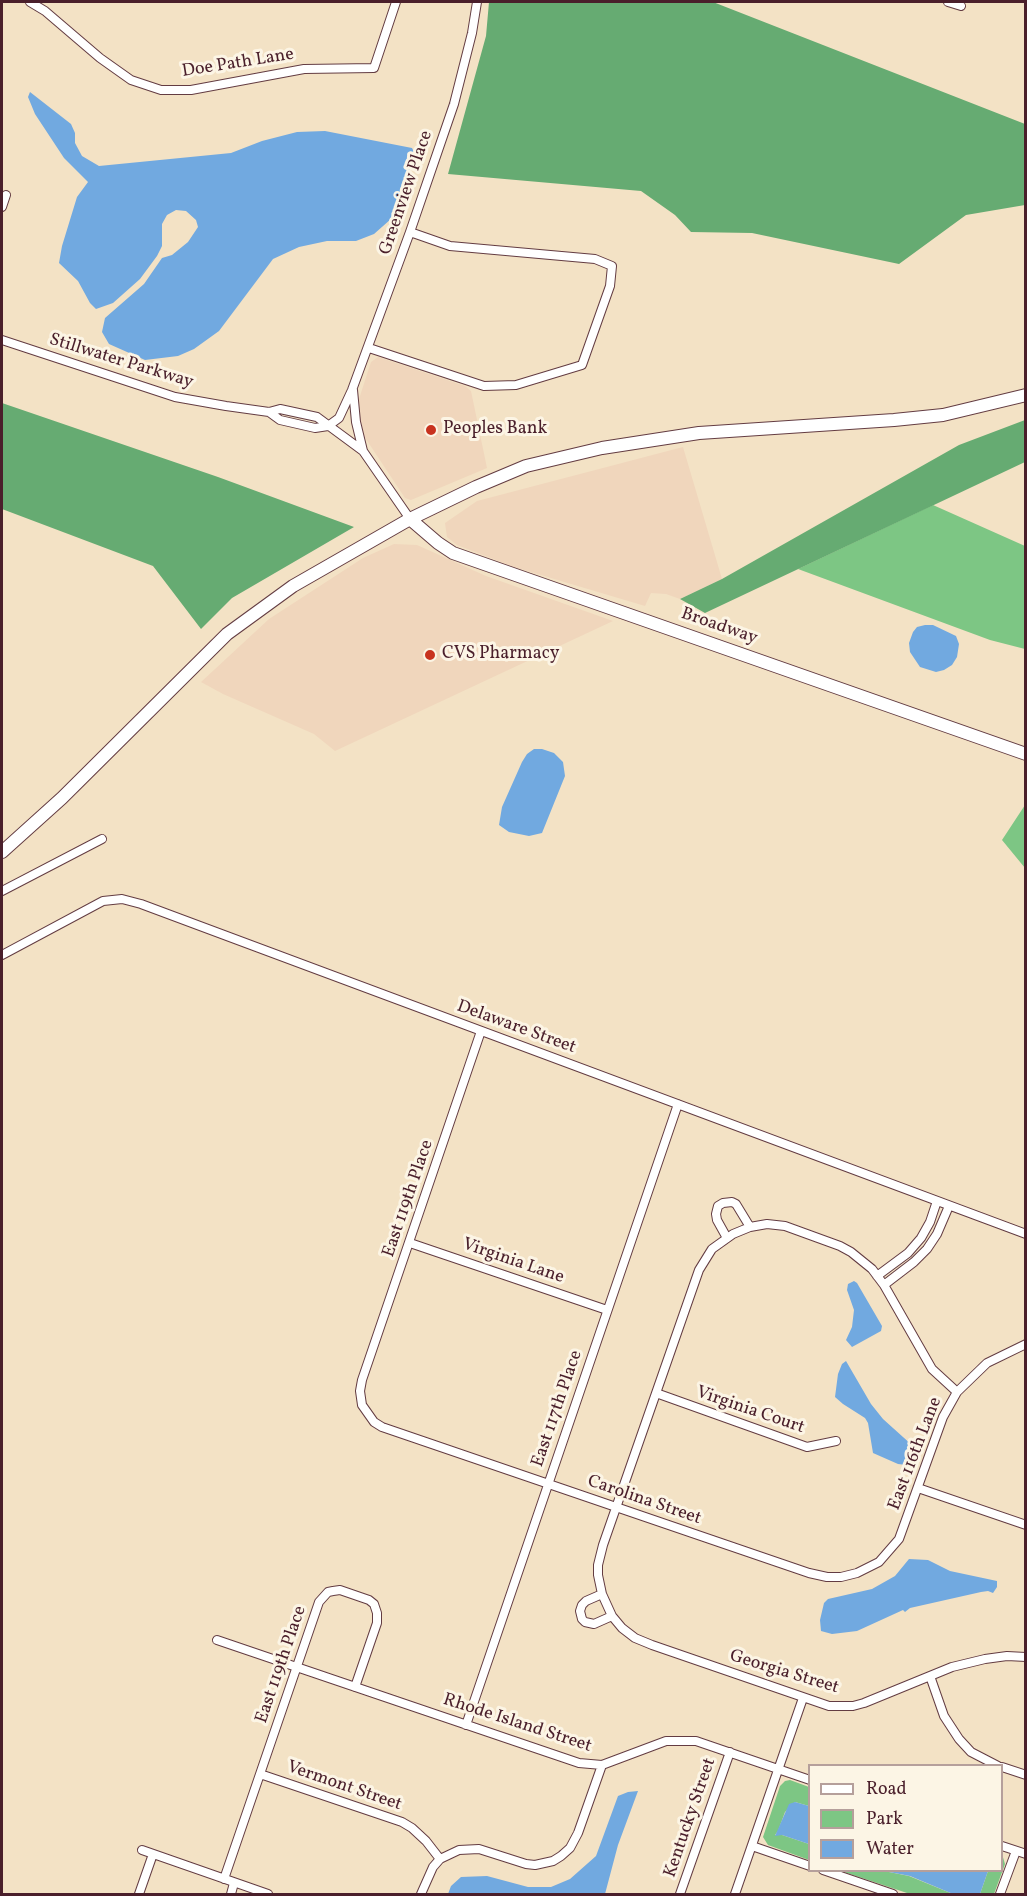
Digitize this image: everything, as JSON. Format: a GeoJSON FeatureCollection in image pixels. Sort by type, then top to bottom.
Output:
{"type":"FeatureCollection","features":[{"type":"Feature","properties":{"kind":"main road"},"geometry":{"type":"LineString","coordinates":[[2,852],[62,798],[227,634],[293,586],[410,519],[476,487],[526,466],[594,449],[699,433],[943,415],[1026,395]]}},
{"type":"Feature","properties":{"kind":"main road","name":"Broadway"},"geometry":{"type":"LineString","coordinates":[[410,519],[453,553],[1026,754]]}},
{"type":"Feature","properties":{"kind":"street","name":"Doe Path Lane"},"geometry":{"type":"LineString","coordinates":[[30,2],[45,11],[100,58],[131,80],[161,90],[191,90],[304,69],[375,68],[396,2]]}},
{"type":"Feature","properties":{"kind":"street","name":"Greenview Place"},"geometry":{"type":"LineString","coordinates":[[328,426],[339,418],[352,390],[410,232],[454,104],[472,33],[477,2]]}},
{"type":"Feature","properties":{"kind":"street"},"geometry":{"type":"LineString","coordinates":[[948,2],[961,6]]}},
{"type":"Feature","properties":{"kind":"street"},"geometry":{"type":"LineString","coordinates":[[2,207],[6,195]]}},
{"type":"Feature","properties":{"kind":"street"},"geometry":{"type":"LineString","coordinates":[[369,348],[484,386],[516,385],[582,365],[610,286],[612,266],[595,259],[450,246],[410,232]]}},
{"type":"Feature","properties":{"kind":"street","name":"Stillwater Parkway"},"geometry":{"type":"LineString","coordinates":[[2,340],[175,397],[269,412],[280,420],[315,428],[328,426]]}},
{"type":"Feature","properties":{"kind":"street","name":"Greenview Place"},"geometry":{"type":"LineString","coordinates":[[352,390],[363,451]]}},
{"type":"Feature","properties":{"kind":"street"},"geometry":{"type":"LineString","coordinates":[[328,426],[363,451],[410,519]]}},
{"type":"Feature","properties":{"kind":"street"},"geometry":{"type":"LineString","coordinates":[[2,891],[102,839]]}},
{"type":"Feature","properties":{"kind":"street","name":"Delaware Street"},"geometry":{"type":"LineString","coordinates":[[2,955],[103,901],[122,899],[1026,1234]]}},
{"type":"Feature","properties":{"kind":"street","name":"East 119th Place"},"geometry":{"type":"LineString","coordinates":[[365,1410],[361,1398],[362,1380],[481,1031]]}},
{"type":"Feature","properties":{"kind":"street","name":"East 117th Place"},"geometry":{"type":"LineString","coordinates":[[466,1725],[678,1104]]}},
{"type":"Feature","properties":{"kind":"street"},"geometry":{"type":"LineString","coordinates":[[877,1276],[908,1253],[921,1238],[930,1222],[937,1201]]}},
{"type":"Feature","properties":{"kind":"street"},"geometry":{"type":"LineString","coordinates":[[727,1238],[716,1214],[718,1206],[723,1203],[736,1204],[750,1227]]}},
{"type":"Feature","properties":{"kind":"street"},"geometry":{"type":"LineString","coordinates":[[884,1285],[927,1249],[937,1234],[949,1206]]}},
{"type":"Feature","properties":{"kind":"street"},"geometry":{"type":"LineString","coordinates":[[616,1507],[699,1270],[712,1249],[727,1238],[750,1227],[776,1224],[808,1234],[851,1252],[868,1265],[884,1285],[926,1361],[957,1392]]}},
{"type":"Feature","properties":{"kind":"street","name":"Virginia Lane"},"geometry":{"type":"LineString","coordinates":[[410,1243],[607,1310]]}},
{"type":"Feature","properties":{"kind":"street","name":"East 116th Lane"},"geometry":{"type":"LineString","coordinates":[[904,1529],[943,1417],[957,1392],[987,1362],[1026,1344]]}},
{"type":"Feature","properties":{"kind":"street","name":"Virginia Court"},"geometry":{"type":"LineString","coordinates":[[656,1393],[807,1447],[836,1441]]}},
{"type":"Feature","properties":{"kind":"street","name":"Carolina Street"},"geometry":{"type":"LineString","coordinates":[[365,1410],[382,1427],[809,1573],[827,1577],[849,1576],[872,1566],[893,1548],[904,1529]]}},
{"type":"Feature","properties":{"kind":"street"},"geometry":{"type":"LineString","coordinates":[[918,1488],[1026,1525]]}},
{"type":"Feature","properties":{"kind":"street","name":"Georgia Street"},"geometry":{"type":"LineString","coordinates":[[616,1507],[600,1555],[598,1575],[602,1594],[612,1616],[628,1633],[643,1642],[829,1706],[853,1706],[878,1699],[952,1667],[985,1659],[1026,1656]]}},
{"type":"Feature","properties":{"kind":"street","name":"East 119th Place"},"geometry":{"type":"LineString","coordinates":[[224,1879],[319,1602],[328,1592],[340,1590],[369,1600],[374,1604],[377,1613],[377,1623],[356,1688]]}},
{"type":"Feature","properties":{"kind":"street"},"geometry":{"type":"LineString","coordinates":[[602,1594],[586,1601],[580,1611],[582,1619],[594,1624],[612,1616]]}},
{"type":"Feature","properties":{"kind":"street","name":"Rhode Island Street"},"geometry":{"type":"LineString","coordinates":[[217,1640],[579,1763],[602,1765],[656,1744],[677,1740],[696,1741],[808,1779]]}},
{"type":"Feature","properties":{"kind":"street"},"geometry":{"type":"LineString","coordinates":[[930,1676],[944,1716],[954,1734],[971,1752],[996,1764]]}},
{"type":"Feature","properties":{"kind":"street"},"geometry":{"type":"LineString","coordinates":[[735,1894],[803,1698]]}},
{"type":"Feature","properties":{"kind":"street","name":"Kentucky Street"},"geometry":{"type":"LineString","coordinates":[[680,1894],[730,1752]]}},
{"type":"Feature","properties":{"kind":"street"},"geometry":{"type":"LineString","coordinates":[[422,1894],[428,1876],[440,1859],[459,1850],[479,1849],[526,1864],[544,1863],[561,1856],[570,1848],[578,1833],[602,1765]]}},
{"type":"Feature","properties":{"kind":"street"},"geometry":{"type":"LineString","coordinates":[[1003,1767],[1026,1775]]}},
{"type":"Feature","properties":{"kind":"street","name":"Vermont Street"},"geometry":{"type":"LineString","coordinates":[[260,1774],[402,1822],[426,1841],[440,1859]]}},
{"type":"Feature","properties":{"kind":"street"},"geometry":{"type":"LineString","coordinates":[[752,1846],[808,1865]]}},
{"type":"Feature","properties":{"kind":"street"},"geometry":{"type":"LineString","coordinates":[[1003,1846],[1026,1854]]}},
{"type":"Feature","properties":{"kind":"street"},"geometry":{"type":"LineString","coordinates":[[142,1850],[268,1894]]}},
{"type":"Feature","properties":{"kind":"street"},"geometry":{"type":"LineString","coordinates":[[1000,1894],[1016,1851]]}},
{"type":"Feature","properties":{"kind":"street"},"geometry":{"type":"LineString","coordinates":[[139,1894],[153,1854]]}},
{"type":"Feature","properties":{"kind":"street"},"geometry":{"type":"LineString","coordinates":[[829,1872],[893,1894]]}},
{"type":"Feature","properties":{"kind":"street"},"geometry":{"type":"LineString","coordinates":[[231,1894],[234,1883]]}},
{"type":"Feature","properties":{"kind":"shaded area"},"geometry":{"type":"Polygon","coordinates":[[[378,357],[465,386],[471,391],[487,468],[411,500],[405,498],[364,436],[358,413],[359,399],[371,362],[378,357]]]}},
{"type":"Feature","properties":{"kind":"shaded area"},"geometry":{"type":"Polygon","coordinates":[[[683,447],[722,579],[680,599],[666,594],[651,593],[645,606],[514,567],[457,545],[447,537],[445,523],[477,501],[683,447]]]}},
{"type":"Feature","properties":{"kind":"shaded area"},"geometry":{"type":"Polygon","coordinates":[[[394,544],[417,545],[486,576],[613,621],[335,751],[314,734],[201,682],[269,619],[363,558],[394,544]]]}},
{"type":"Feature","properties":{"kind":"green space"},"geometry":{"type":"Polygon","coordinates":[[[489,2],[713,2],[1025,124],[1025,205],[966,215],[899,264],[752,233],[691,232],[675,215],[641,191],[448,174],[486,36],[489,2]]]}},
{"type":"Feature","properties":{"kind":"green space"},"geometry":{"type":"Polygon","coordinates":[[[2,403],[218,477],[354,527],[232,598],[201,629],[153,566],[2,509],[2,403]]]}},
{"type":"Feature","properties":{"kind":"green space"},"geometry":{"type":"Polygon","coordinates":[[[1025,420],[1025,462],[705,613],[680,599],[722,579],[959,445],[1025,420]]]}},
{"type":"Feature","properties":{"kind":"green space"},"geometry":{"type":"Polygon","coordinates":[[[933,505],[1025,546],[1025,649],[990,640],[798,569],[933,505]]]}},
{"type":"Feature","properties":{"kind":"green space"},"geometry":{"type":"Polygon","coordinates":[[[1025,805],[1026,868],[1002,840],[1025,805]]]}},
{"type":"Feature","properties":{"kind":"green space"},"geometry":{"type":"Polygon","coordinates":[[[790,1780],[808,1787],[808,1806],[795,1802],[785,1812],[775,1835],[808,1844],[808,1860],[768,1845],[763,1837],[780,1786],[790,1780]]]}},
{"type":"Feature","properties":{"kind":"green space"},"geometry":{"type":"Polygon","coordinates":[[[844,1872],[889,1872],[909,1876],[953,1894],[910,1894],[844,1872]]]}},
{"type":"Feature","properties":{"kind":"green space"},"geometry":{"type":"Polygon","coordinates":[[[988,1872],[1002,1872],[994,1894],[980,1894],[988,1872]]]}},
{"type":"Feature","properties":{"kind":"water"},"geometry":{"type":"Polygon","coordinates":[[[30,92],[71,124],[75,133],[75,143],[82,156],[99,166],[231,153],[262,141],[297,132],[325,131],[412,148],[415,154],[400,203],[391,219],[374,234],[356,241],[327,241],[299,247],[273,259],[219,331],[194,349],[178,356],[145,360],[109,344],[102,332],[105,318],[144,284],[162,258],[172,255],[188,242],[198,227],[196,220],[186,211],[176,210],[167,215],[162,224],[162,246],[140,279],[113,303],[96,309],[90,303],[78,281],[59,263],[77,197],[88,182],[64,158],[35,114],[28,97],[30,92]]]}},
{"type":"Feature","properties":{"kind":"water"},"geometry":{"type":"Polygon","coordinates":[[[933,625],[956,636],[959,644],[957,657],[952,665],[944,670],[936,672],[920,667],[910,652],[909,643],[913,632],[917,627],[933,625]]]}},
{"type":"Feature","properties":{"kind":"water"},"geometry":{"type":"Polygon","coordinates":[[[534,749],[554,753],[563,762],[565,776],[542,833],[529,836],[509,832],[499,825],[502,807],[522,762],[534,749]]]}},
{"type":"Feature","properties":{"kind":"water"},"geometry":{"type":"Polygon","coordinates":[[[854,1281],[882,1326],[881,1331],[852,1347],[846,1340],[852,1327],[854,1310],[847,1290],[848,1284],[854,1281]]]}},
{"type":"Feature","properties":{"kind":"water"},"geometry":{"type":"Polygon","coordinates":[[[846,1361],[871,1404],[883,1419],[913,1446],[911,1457],[906,1465],[873,1453],[868,1423],[865,1418],[835,1397],[838,1374],[842,1364],[846,1361]]]}},
{"type":"Feature","properties":{"kind":"water"},"geometry":{"type":"Polygon","coordinates":[[[909,1559],[928,1560],[950,1571],[997,1581],[997,1587],[993,1593],[981,1592],[910,1608],[905,1612],[903,1610],[857,1631],[832,1634],[821,1631],[820,1620],[824,1603],[828,1599],[872,1589],[895,1576],[909,1559]]]}},
{"type":"Feature","properties":{"kind":"water"},"geometry":{"type":"Polygon","coordinates":[[[638,1791],[618,1845],[605,1894],[448,1894],[451,1886],[461,1877],[487,1876],[528,1887],[551,1887],[570,1879],[596,1856],[618,1796],[638,1791]]]}},
{"type":"Feature","properties":{"kind":"water"},"geometry":{"type":"Polygon","coordinates":[[[795,1802],[808,1806],[808,1844],[782,1835],[775,1836],[789,1804],[795,1802]]]}},
{"type":"Feature","properties":{"kind":"water"},"geometry":{"type":"Polygon","coordinates":[[[889,1872],[988,1872],[980,1894],[953,1894],[910,1876],[889,1872]]]}},
{"type":"Feature","properties":{"kind":"place","name":"Peoples Bank"},"geometry":{"type":"Point","coordinates":[431,430]}},
{"type":"Feature","properties":{"kind":"place","name":"CVS Pharmacy"},"geometry":{"type":"Point","coordinates":[430,655]}}]}
